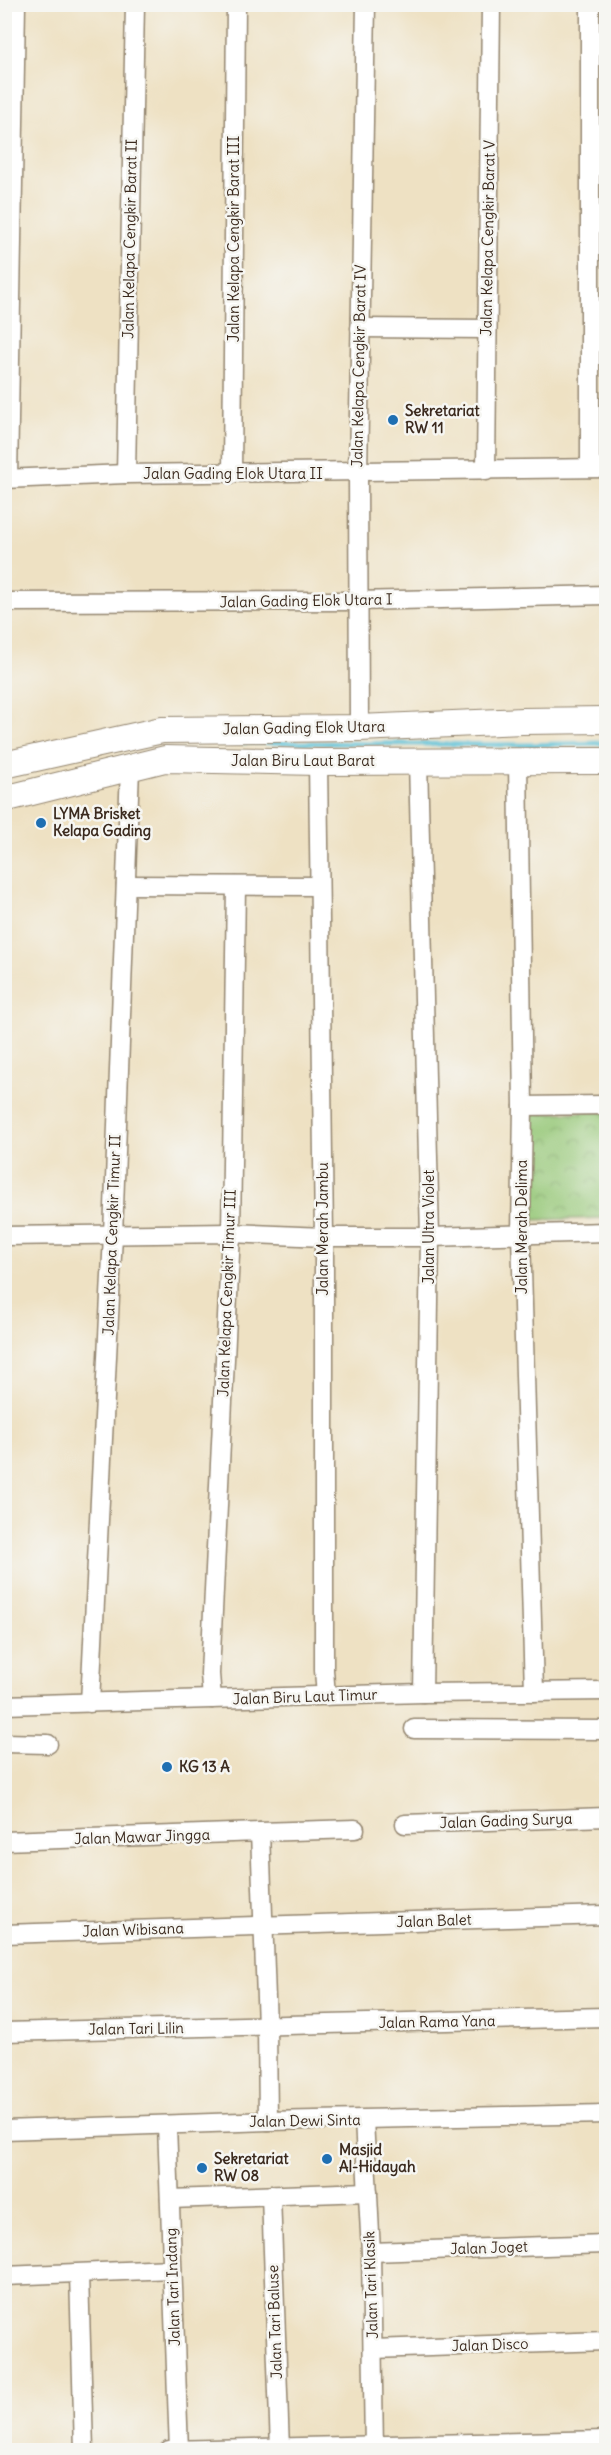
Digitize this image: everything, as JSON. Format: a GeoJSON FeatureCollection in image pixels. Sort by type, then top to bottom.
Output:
{"type":"FeatureCollection","features":[{"type":"Feature","properties":{"kind":"street"},"geometry":{"type":"LineString","coordinates":[[7,479],[16,4]]}},
{"type":"Feature","properties":{"kind":"street","name":"Jalan Kelapa Cengkir Barat II"},"geometry":{"type":"LineString","coordinates":[[126,474],[135,4]]}},
{"type":"Feature","properties":{"kind":"street","name":"Jalan Kelapa Cengkir Barat III"},"geometry":{"type":"LineString","coordinates":[[232,474],[236,4]]}},
{"type":"Feature","properties":{"kind":"street","name":"Jalan Kelapa Cengkir Barat IV"},"geometry":{"type":"LineString","coordinates":[[359,728],[356,601],[357,473],[366,4]]}},
{"type":"Feature","properties":{"kind":"street","name":"Jalan Kelapa Cengkir Barat V"},"geometry":{"type":"LineString","coordinates":[[486,471],[491,4]]}},
{"type":"Feature","properties":{"kind":"street"},"geometry":{"type":"LineString","coordinates":[[590,4],[598,468]]}},
{"type":"Feature","properties":{"kind":"street"},"geometry":{"type":"LineString","coordinates":[[360,327],[488,329]]}},
{"type":"Feature","properties":{"kind":"street","name":"Jalan Gading Elok Utara II"},"geometry":{"type":"LineString","coordinates":[[7,479],[126,474],[357,473],[598,468]]}},
{"type":"Feature","properties":{"kind":"street","name":"Jalan Gading Elok Utara I"},"geometry":{"type":"LineString","coordinates":[[4,602],[356,601],[606,595]]}},
{"type":"Feature","properties":{"kind":"street","name":"Jalan Gading Elok Utara"},"geometry":{"type":"LineString","coordinates":[[4,765],[162,730],[359,728],[606,720]]}},
{"type":"Feature","properties":{"kind":"street","name":"Jalan Biru Laut Barat"},"geometry":{"type":"LineString","coordinates":[[4,799],[165,759],[318,762],[606,761]]}},
{"type":"Feature","properties":{"kind":"street","name":"Jalan Ultra Violet"},"geometry":{"type":"LineString","coordinates":[[418,761],[430,1237],[423,1693]]}},
{"type":"Feature","properties":{"kind":"street","name":"Jalan Merah Jambu"},"geometry":{"type":"LineString","coordinates":[[318,762],[324,1237],[324,1670],[326,1696]]}},
{"type":"Feature","properties":{"kind":"street","name":"Jalan Merah Delima"},"geometry":{"type":"LineString","coordinates":[[518,762],[523,1106],[521,1234],[534,1692]]}},
{"type":"Feature","properties":{"kind":"street","name":"Jalan Kelapa Cengkir Timur II"},"geometry":{"type":"LineString","coordinates":[[90,1703],[113,1235],[130,768]]}},
{"type":"Feature","properties":{"kind":"street"},"geometry":{"type":"LineString","coordinates":[[126,885],[319,886]]}},
{"type":"Feature","properties":{"kind":"street","name":"Jalan Kelapa Cengkir Timur III"},"geometry":{"type":"LineString","coordinates":[[212,1700],[210,1674],[231,1233],[236,886]]}},
{"type":"Feature","properties":{"kind":"street"},"geometry":{"type":"LineString","coordinates":[[523,1106],[606,1105]]}},
{"type":"Feature","properties":{"kind":"street"},"geometry":{"type":"LineString","coordinates":[[4,1236],[231,1233],[324,1237],[430,1237],[606,1232]]}},
{"type":"Feature","properties":{"kind":"street","name":"Jalan Biru Laut Timur"},"geometry":{"type":"LineString","coordinates":[[4,1705],[606,1690]]}},
{"type":"Feature","properties":{"kind":"street"},"geometry":{"type":"LineString","coordinates":[[414,1729],[606,1730]]}},
{"type":"Feature","properties":{"kind":"street"},"geometry":{"type":"LineString","coordinates":[[4,1743],[48,1744]]}},
{"type":"Feature","properties":{"kind":"street","name":"Jalan Gading Surya"},"geometry":{"type":"LineString","coordinates":[[405,1824],[606,1817]]}},
{"type":"Feature","properties":{"kind":"street","name":"Jalan Mawar Jingga"},"geometry":{"type":"LineString","coordinates":[[4,1841],[354,1829]]}},
{"type":"Feature","properties":{"kind":"street"},"geometry":{"type":"LineString","coordinates":[[260,1832],[268,2121]]}},
{"type":"Feature","properties":{"kind":"street","name":"Jalan Balet"},"geometry":{"type":"LineString","coordinates":[[262,1926],[606,1915]]}},
{"type":"Feature","properties":{"kind":"street","name":"Jalan Wibisana"},"geometry":{"type":"LineString","coordinates":[[4,1934],[262,1926]]}},
{"type":"Feature","properties":{"kind":"street","name":"Jalan Rama Yana"},"geometry":{"type":"LineString","coordinates":[[267,2026],[606,2017]]}},
{"type":"Feature","properties":{"kind":"street","name":"Jalan Tari Lilin"},"geometry":{"type":"LineString","coordinates":[[4,2032],[267,2026]]}},
{"type":"Feature","properties":{"kind":"street","name":"Jalan Dewi Sinta"},"geometry":{"type":"LineString","coordinates":[[4,2130],[268,2121],[606,2114]]}},
{"type":"Feature","properties":{"kind":"street","name":"Jalan Tari Klasik"},"geometry":{"type":"LineString","coordinates":[[364,2120],[371,2252],[374,2448]]}},
{"type":"Feature","properties":{"kind":"street","name":"Jalan Tari Indang"},"geometry":{"type":"LineString","coordinates":[[167,2125],[179,2450]]}},
{"type":"Feature","properties":{"kind":"street"},"geometry":{"type":"LineString","coordinates":[[170,2199],[368,2192]]}},
{"type":"Feature","properties":{"kind":"street","name":"Jalan Tari Baluse"},"geometry":{"type":"LineString","coordinates":[[271,2194],[280,2449]]}},
{"type":"Feature","properties":{"kind":"street","name":"Jalan Joget"},"geometry":{"type":"LineString","coordinates":[[371,2252],[606,2244]]}},
{"type":"Feature","properties":{"kind":"street"},"geometry":{"type":"LineString","coordinates":[[4,2276],[172,2269]]}},
{"type":"Feature","properties":{"kind":"street"},"geometry":{"type":"LineString","coordinates":[[79,2274],[84,2451]]}},
{"type":"Feature","properties":{"kind":"street","name":"Jalan Disco"},"geometry":{"type":"LineString","coordinates":[[373,2349],[606,2341]]}},
{"type":"Feature","properties":{"kind":"street"},"geometry":{"type":"LineString","coordinates":[[170,2451],[374,2448],[606,2440]]}},
{"type":"Feature","properties":{"kind":"green space"},"geometry":{"type":"Polygon","coordinates":[[[606,1112],[606,1218],[530,1220],[530,1113],[606,1112]]]}},
{"type":"Feature","properties":{"kind":"waterway"},"geometry":{"type":"LineString","coordinates":[[216,742],[521,745],[606,743]]}},
{"type":"Feature","properties":{"kind":"place","name":"Sekretariat RW 11"},"geometry":{"type":"Point","coordinates":[393,420]}},
{"type":"Feature","properties":{"kind":"place","name":"LYMA Brisket Kelapa Gading"},"geometry":{"type":"Point","coordinates":[41,823]}},
{"type":"Feature","properties":{"kind":"place","name":"KG 13 A"},"geometry":{"type":"Point","coordinates":[167,1767]}},
{"type":"Feature","properties":{"kind":"place","name":"Masjid Al-Hidayah"},"geometry":{"type":"Point","coordinates":[327,2159]}},
{"type":"Feature","properties":{"kind":"place","name":"Sekretariat RW 08"},"geometry":{"type":"Point","coordinates":[202,2168]}}]}
